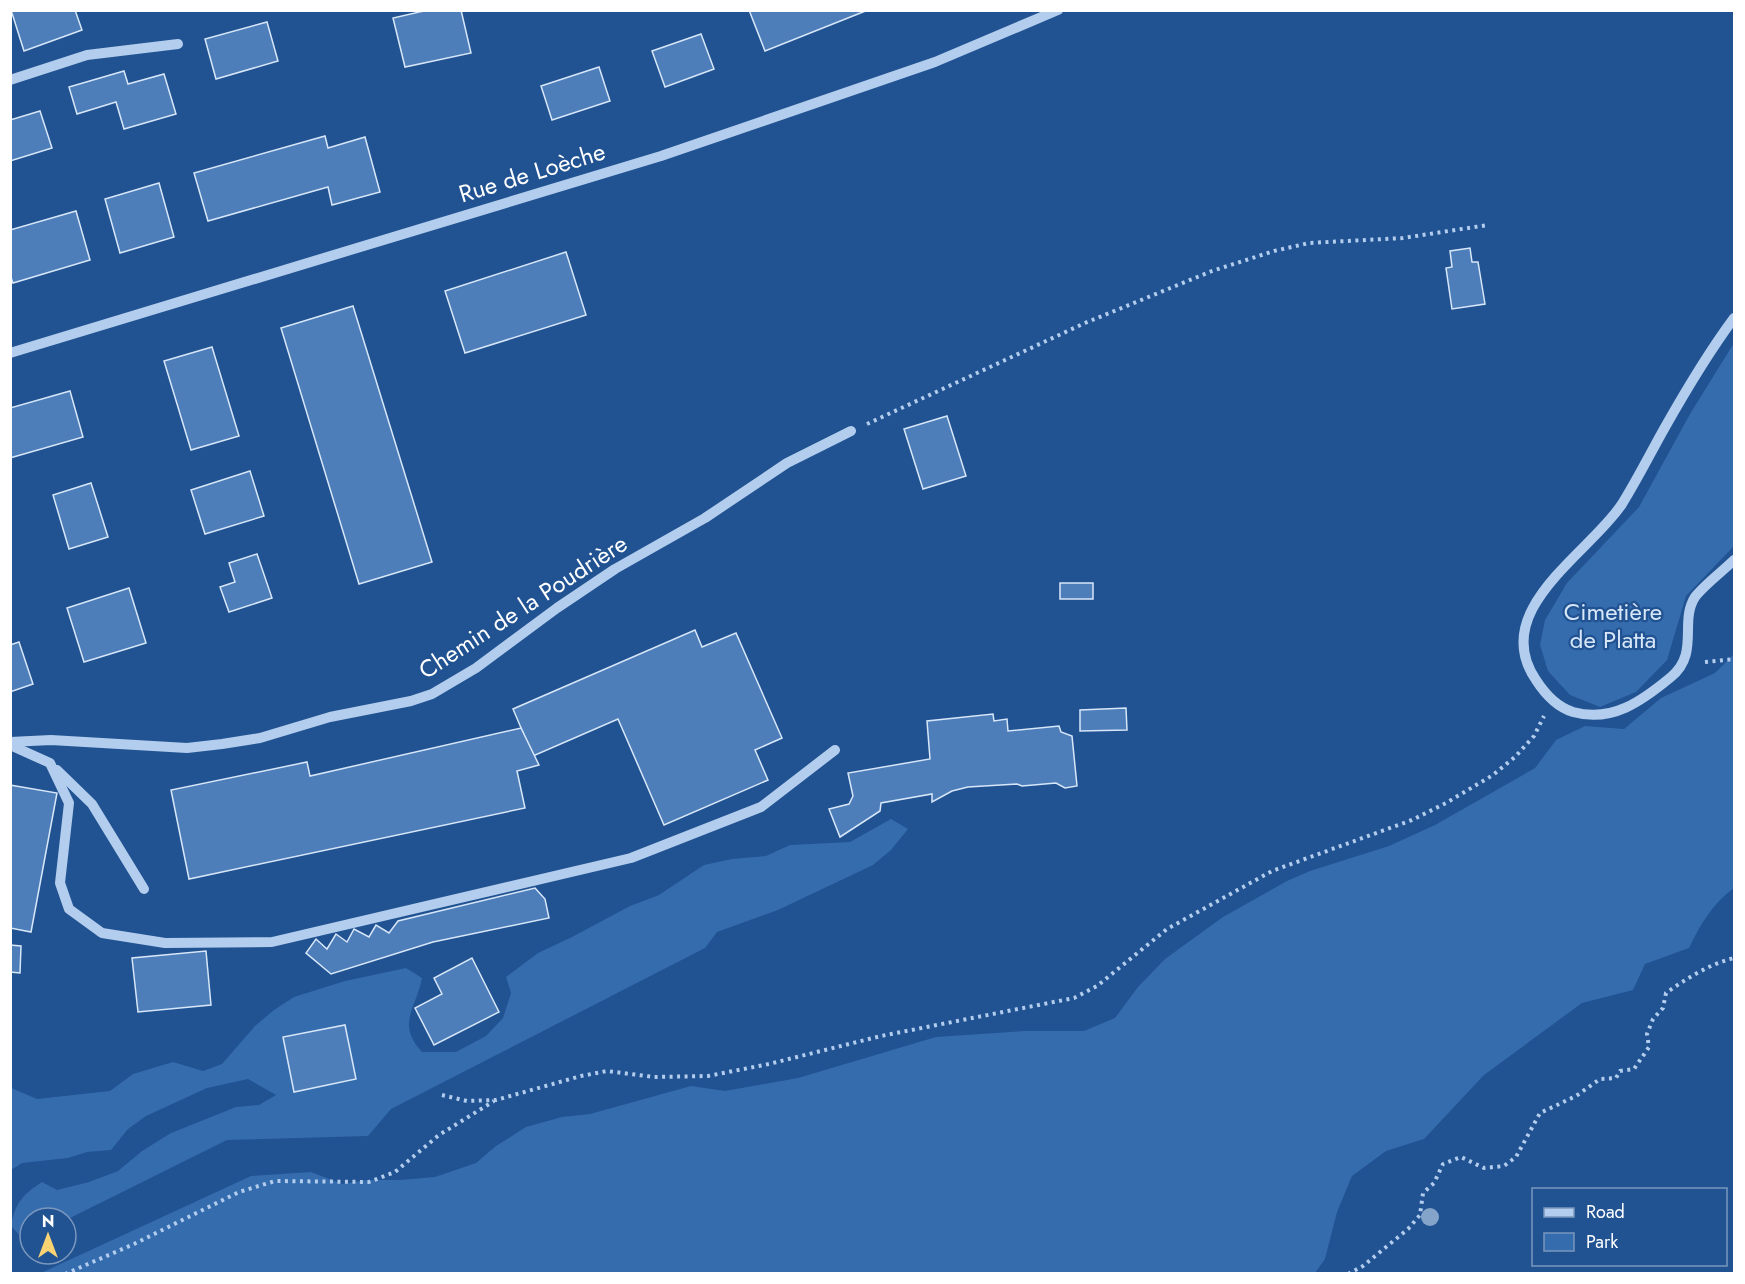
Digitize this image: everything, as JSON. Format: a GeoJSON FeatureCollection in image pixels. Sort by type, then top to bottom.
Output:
{"type":"FeatureCollection","features":[{"type":"Feature","properties":{"kind":"street","name":"Rue de Loèche"},"geometry":{"type":"LineString","coordinates":[[12,349],[326,259],[672,152],[935,62],[1058,10]]}},
{"type":"Feature","properties":{"kind":"street"},"geometry":{"type":"LineString","coordinates":[[10,80],[87,55],[178,44]]}},
{"type":"Feature","properties":{"kind":"street"},"geometry":{"type":"LineString","coordinates":[[1734,318],[1698,371],[1620,507],[1550,582],[1538,600],[1525,633],[1524,651],[1530,672],[1541,689],[1555,703],[1583,715],[1618,712],[1640,702],[1674,675],[1683,662],[1688,648],[1689,616],[1695,598],[1734,560]]}},
{"type":"Feature","properties":{"kind":"street","name":"Chemin de la Poudrière"},"geometry":{"type":"LineString","coordinates":[[10,744],[51,740],[188,748],[222,744],[260,738],[330,717],[411,701],[432,694],[484,662],[615,569],[705,518],[787,463],[851,431]]}},
{"type":"Feature","properties":{"kind":"street"},"geometry":{"type":"LineString","coordinates":[[10,744],[50,763],[92,804],[144,889]]}},
{"type":"Feature","properties":{"kind":"street"},"geometry":{"type":"LineString","coordinates":[[50,763],[69,803],[60,883],[69,909],[102,933],[165,943],[272,942],[631,858],[761,807],[835,750]]}},
{"type":"Feature","properties":{"kind":"path"},"geometry":{"type":"LineString","coordinates":[[851,431],[1085,322],[1212,271],[1264,254],[1309,243],[1403,237],[1488,225]]}},
{"type":"Feature","properties":{"kind":"path"},"geometry":{"type":"LineString","coordinates":[[1683,662],[1734,659]]}},
{"type":"Feature","properties":{"kind":"path"},"geometry":{"type":"LineString","coordinates":[[441,1095],[467,1101],[496,1100],[607,1071],[654,1077],[708,1076],[769,1064],[881,1036],[1074,998],[1097,986],[1167,930],[1254,881],[1272,872],[1412,820],[1446,803],[1492,775],[1515,758],[1534,736],[1545,713],[1541,689]]}},
{"type":"Feature","properties":{"kind":"path"},"geometry":{"type":"LineString","coordinates":[[1348,1274],[1363,1266],[1408,1229],[1420,1215],[1423,1193],[1434,1183],[1443,1164],[1461,1157],[1484,1168],[1504,1166],[1516,1156],[1540,1113],[1576,1096],[1600,1079],[1616,1078],[1620,1071],[1634,1069],[1649,1047],[1647,1034],[1653,1019],[1663,1008],[1666,993],[1707,968],[1734,958]]}},
{"type":"Feature","properties":{"kind":"path"},"geometry":{"type":"LineString","coordinates":[[65,1274],[174,1225],[239,1192],[275,1181],[369,1182],[395,1172],[439,1135],[496,1100]]}},
{"type":"Feature","properties":{"kind":"green space","name":"Cimetière de Platta"},"geometry":{"type":"Polygon","coordinates":[[[1734,343],[1734,546],[1686,596],[1667,660],[1636,692],[1600,707],[1570,695],[1548,671],[1540,645],[1545,620],[1567,583],[1639,507],[1690,414],[1734,343]]]}},
{"type":"Feature","properties":{"kind":"green space"},"geometry":{"type":"Polygon","coordinates":[[[1734,654],[1734,888],[1708,915],[1689,948],[1645,964],[1633,990],[1582,1003],[1484,1075],[1424,1139],[1386,1151],[1352,1176],[1337,1212],[1325,1259],[1315,1273],[41,1273],[56,1266],[78,1266],[78,1256],[251,1176],[311,1172],[342,1184],[367,1180],[435,1177],[476,1163],[496,1146],[526,1127],[562,1117],[590,1114],[691,1086],[725,1091],[798,1078],[936,1037],[1024,1031],[1084,1031],[1115,1018],[1138,987],[1165,959],[1223,917],[1287,881],[1310,871],[1389,846],[1435,825],[1535,768],[1556,740],[1585,726],[1624,729],[1661,698],[1715,673],[1734,654]]]}},
{"type":"Feature","properties":{"kind":"green space"},"geometry":{"type":"Polygon","coordinates":[[[891,819],[908,829],[891,850],[873,865],[778,910],[717,932],[705,948],[391,1109],[368,1136],[227,1140],[78,1214],[78,1206],[18,1206],[18,1234],[11,1226],[15,1211],[21,1200],[42,1182],[57,1190],[89,1182],[118,1171],[142,1151],[171,1133],[236,1107],[259,1105],[276,1095],[248,1079],[207,1088],[146,1116],[128,1129],[111,1150],[22,1163],[11,1170],[11,1088],[37,1099],[110,1091],[133,1074],[173,1062],[203,1071],[222,1064],[255,1026],[294,997],[345,981],[406,968],[422,978],[409,1024],[414,1042],[422,1052],[456,1052],[486,1036],[503,1018],[511,993],[506,977],[538,953],[630,906],[659,895],[704,865],[732,859],[766,856],[790,845],[850,842],[891,819]]]}},
{"type":"Feature","properties":{"kind":"building"},"geometry":{"type":"Polygon","coordinates":[[[11,10],[75,10],[82,30],[24,51],[11,10]]]}},
{"type":"Feature","properties":{"kind":"building"},"geometry":{"type":"Polygon","coordinates":[[[428,10],[461,10],[471,53],[405,67],[393,18],[428,10]]]}},
{"type":"Feature","properties":{"kind":"building"},"geometry":{"type":"Polygon","coordinates":[[[749,10],[868,10],[765,51],[749,10]]]}},
{"type":"Feature","properties":{"kind":"building"},"geometry":{"type":"Polygon","coordinates":[[[267,22],[278,61],[216,79],[205,39],[267,22]]]}},
{"type":"Feature","properties":{"kind":"building"},"geometry":{"type":"Polygon","coordinates":[[[701,34],[714,69],[665,87],[652,51],[701,34]]]}},
{"type":"Feature","properties":{"kind":"building"},"geometry":{"type":"Polygon","coordinates":[[[599,67],[610,101],[552,120],[541,86],[599,67]]]}},
{"type":"Feature","properties":{"kind":"building"},"geometry":{"type":"Polygon","coordinates":[[[124,71],[128,84],[164,74],[176,114],[124,129],[116,102],[77,114],[69,87],[124,71]]]}},
{"type":"Feature","properties":{"kind":"building"},"geometry":{"type":"Polygon","coordinates":[[[40,111],[52,148],[10,161],[10,120],[40,111]]]}},
{"type":"Feature","properties":{"kind":"building"},"geometry":{"type":"Polygon","coordinates":[[[325,136],[328,148],[365,137],[380,192],[332,205],[328,187],[208,221],[194,173],[325,136]]]}},
{"type":"Feature","properties":{"kind":"building"},"geometry":{"type":"Polygon","coordinates":[[[159,183],[174,237],[120,253],[105,199],[159,183]]]}},
{"type":"Feature","properties":{"kind":"building"},"geometry":{"type":"Polygon","coordinates":[[[76,211],[90,260],[13,283],[10,275],[10,230],[76,211]]]}},
{"type":"Feature","properties":{"kind":"building"},"geometry":{"type":"Polygon","coordinates":[[[1470,248],[1472,262],[1478,262],[1485,304],[1452,309],[1446,268],[1452,267],[1450,251],[1470,248]]]}},
{"type":"Feature","properties":{"kind":"building"},"geometry":{"type":"Polygon","coordinates":[[[566,252],[586,315],[465,353],[445,291],[566,252]]]}},
{"type":"Feature","properties":{"kind":"building"},"geometry":{"type":"Polygon","coordinates":[[[353,306],[432,562],[359,584],[281,328],[353,306]]]}},
{"type":"Feature","properties":{"kind":"building"},"geometry":{"type":"Polygon","coordinates":[[[212,347],[239,436],[191,450],[164,361],[212,347]]]}},
{"type":"Feature","properties":{"kind":"building"},"geometry":{"type":"Polygon","coordinates":[[[70,391],[83,437],[10,458],[10,408],[70,391]]]}},
{"type":"Feature","properties":{"kind":"building"},"geometry":{"type":"Polygon","coordinates":[[[947,416],[966,476],[923,489],[904,429],[947,416]]]}},
{"type":"Feature","properties":{"kind":"building"},"geometry":{"type":"Polygon","coordinates":[[[250,471],[264,516],[205,534],[191,490],[250,471]]]}},
{"type":"Feature","properties":{"kind":"building"},"geometry":{"type":"Polygon","coordinates":[[[91,483],[108,537],[69,549],[53,495],[91,483]]]}},
{"type":"Feature","properties":{"kind":"building"},"geometry":{"type":"Polygon","coordinates":[[[257,554],[272,598],[229,612],[220,587],[235,582],[229,563],[257,554]]]}},
{"type":"Feature","properties":{"kind":"building"},"geometry":{"type":"Polygon","coordinates":[[[1060,583],[1093,583],[1093,599],[1060,599],[1060,583]]]}},
{"type":"Feature","properties":{"kind":"building"},"geometry":{"type":"Polygon","coordinates":[[[129,588],[146,643],[84,662],[67,608],[129,588]]]}},
{"type":"Feature","properties":{"kind":"building"},"geometry":{"type":"Polygon","coordinates":[[[695,630],[702,647],[736,633],[782,738],[755,750],[768,780],[664,825],[618,719],[533,756],[513,709],[695,630]]]}},
{"type":"Feature","properties":{"kind":"building"},"geometry":{"type":"Polygon","coordinates":[[[19,642],[33,684],[10,692],[10,645],[19,642]]]}},
{"type":"Feature","properties":{"kind":"building"},"geometry":{"type":"Polygon","coordinates":[[[1126,708],[1127,730],[1080,731],[1080,710],[1126,708]]]}},
{"type":"Feature","properties":{"kind":"building"},"geometry":{"type":"Polygon","coordinates":[[[993,714],[994,721],[1007,719],[1008,731],[1059,726],[1061,732],[1072,736],[1077,786],[1065,788],[1056,783],[968,787],[952,791],[932,802],[932,794],[881,803],[880,811],[840,837],[829,809],[849,804],[853,796],[848,773],[930,759],[927,721],[993,714]]]}},
{"type":"Feature","properties":{"kind":"building"},"geometry":{"type":"Polygon","coordinates":[[[521,728],[539,765],[517,771],[525,808],[189,879],[171,790],[307,762],[310,776],[521,728]]]}},
{"type":"Feature","properties":{"kind":"building"},"geometry":{"type":"Polygon","coordinates":[[[10,785],[57,793],[31,932],[10,928],[10,785]]]}},
{"type":"Feature","properties":{"kind":"building"},"geometry":{"type":"Polygon","coordinates":[[[535,888],[545,899],[549,918],[433,942],[331,974],[306,953],[316,939],[327,949],[336,934],[347,942],[354,929],[369,937],[376,925],[389,933],[398,921],[535,888]]]}},
{"type":"Feature","properties":{"kind":"building"},"geometry":{"type":"Polygon","coordinates":[[[10,945],[21,946],[20,973],[10,972],[10,945]]]}},
{"type":"Feature","properties":{"kind":"building"},"geometry":{"type":"Polygon","coordinates":[[[206,951],[211,1005],[138,1012],[132,958],[206,951]]]}},
{"type":"Feature","properties":{"kind":"building"},"geometry":{"type":"Polygon","coordinates":[[[472,958],[499,1012],[434,1045],[415,1008],[442,994],[434,978],[472,958]]]}},
{"type":"Feature","properties":{"kind":"building"},"geometry":{"type":"Polygon","coordinates":[[[345,1025],[356,1079],[294,1092],[283,1037],[345,1025]]]}}]}
